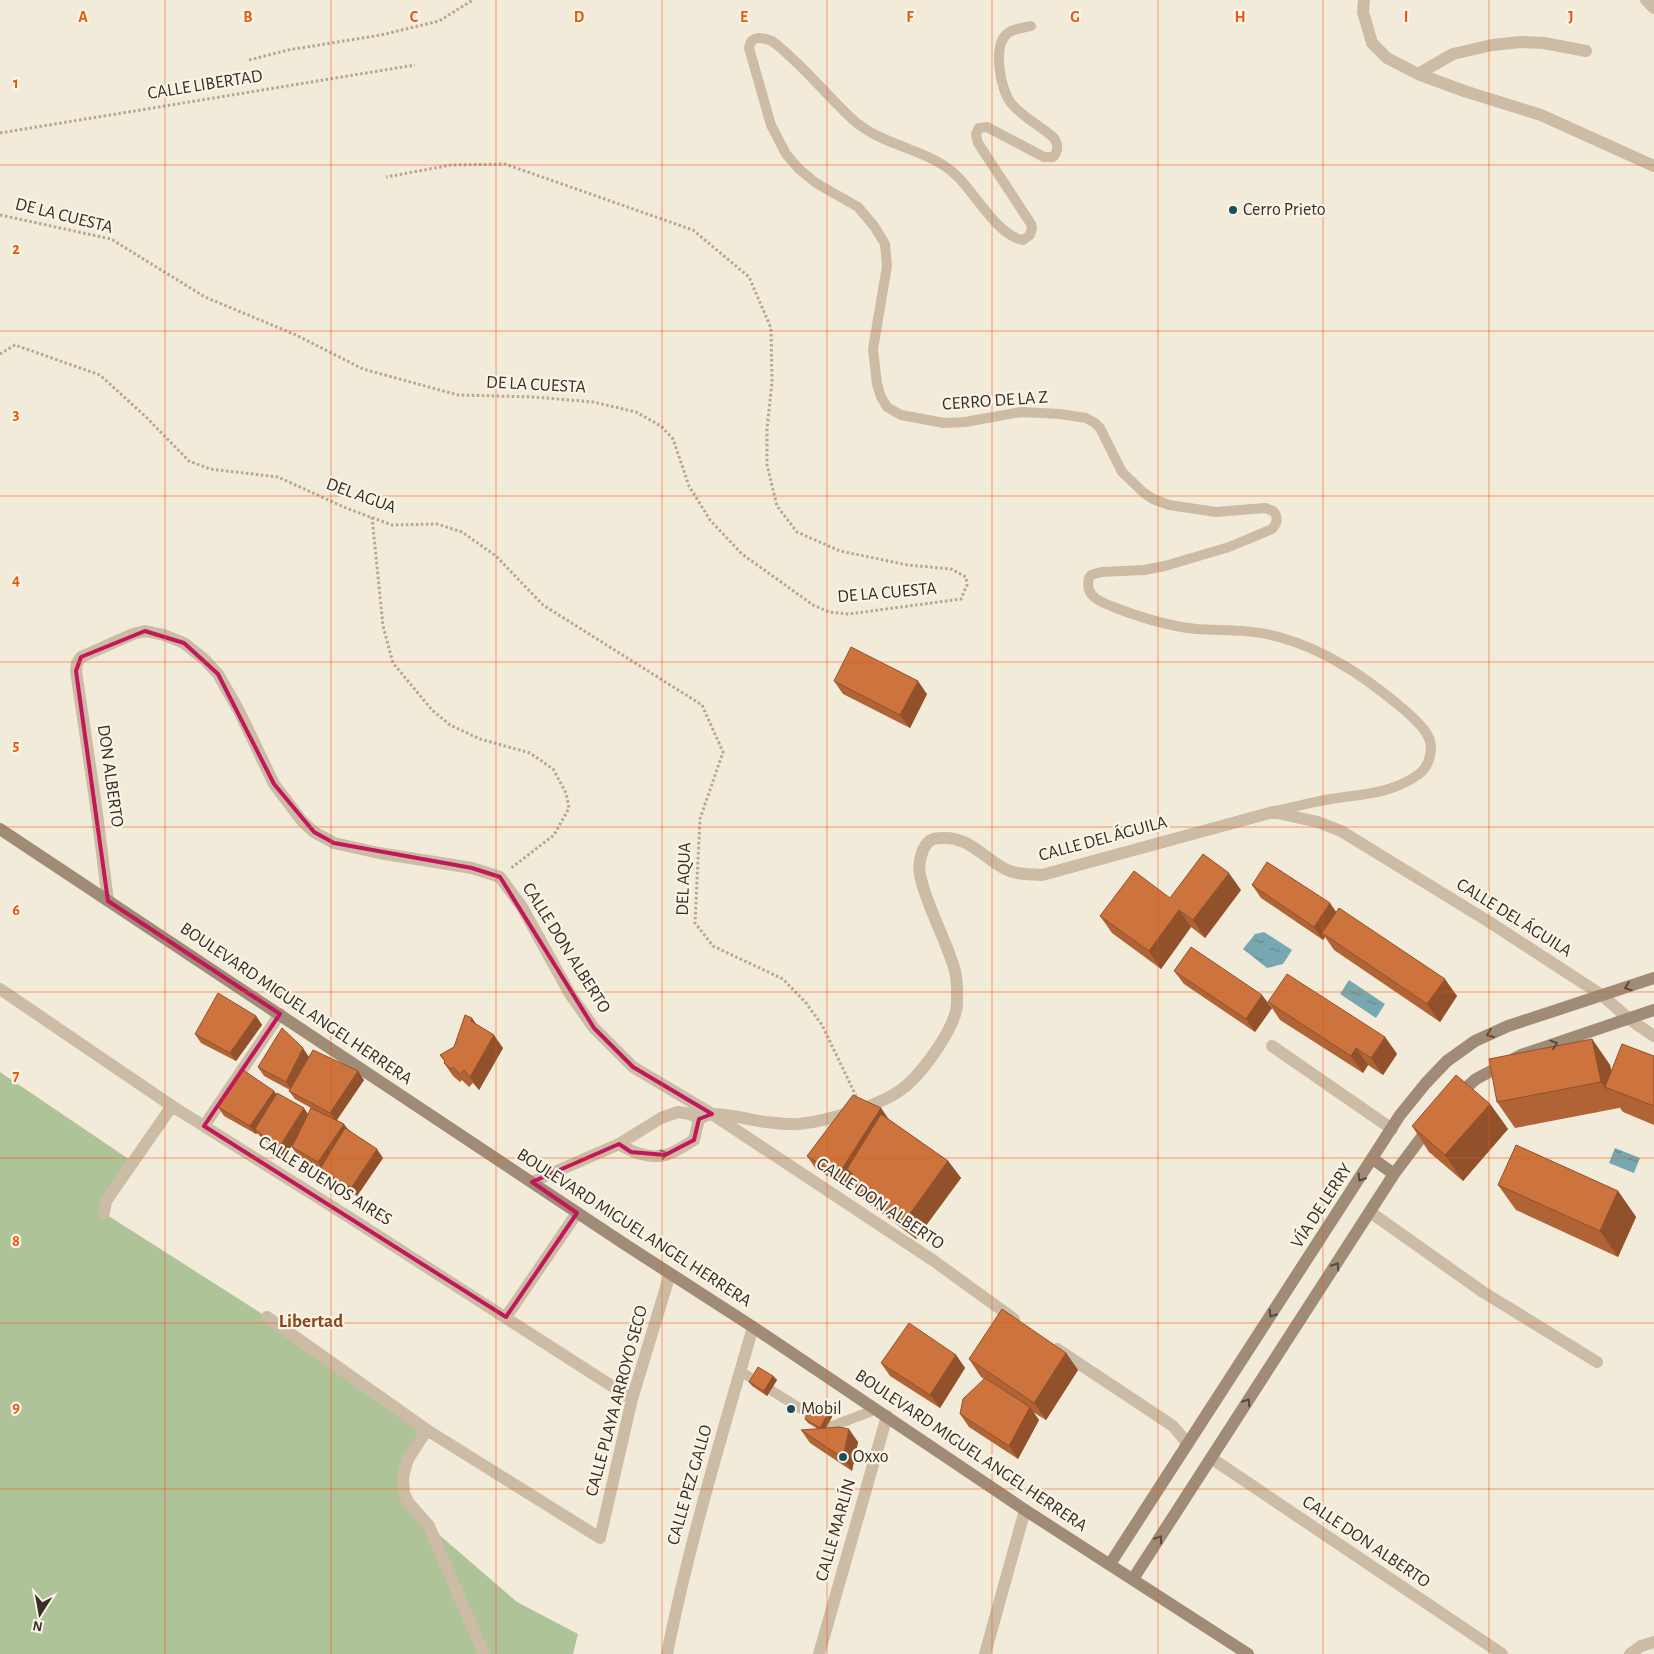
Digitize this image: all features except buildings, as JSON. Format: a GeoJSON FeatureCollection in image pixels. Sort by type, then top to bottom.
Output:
{"type":"FeatureCollection","features":[{"type":"Feature","properties":{"kind":"street"},"geometry":{"type":"LineString","coordinates":[[1364,0],[1363,12],[1372,44],[1387,58],[1418,74],[1464,91],[1541,115],[1654,166]]}},
{"type":"Feature","properties":{"kind":"street"},"geometry":{"type":"LineString","coordinates":[[1646,0],[1654,8]]}},
{"type":"Feature","properties":{"kind":"street"},"geometry":{"type":"LineString","coordinates":[[1418,74],[1453,54],[1492,45],[1521,42],[1544,43],[1586,51]]}},
{"type":"Feature","properties":{"kind":"street","name":"CALLE DON ALBERTO"},"geometry":{"type":"LineString","coordinates":[[81,657],[133,634],[145,631],[164,635],[184,644],[204,659],[218,674],[239,711],[274,784],[302,821],[314,832],[334,843],[379,854],[472,868],[500,877],[522,907],[570,994],[594,1028],[633,1068],[712,1114],[934,1261],[1023,1325]]}},
{"type":"Feature","properties":{"kind":"street","name":"DON ALBERTO"},"geometry":{"type":"LineString","coordinates":[[81,657],[77,663],[76,671],[90,760],[108,901]]}},
{"type":"Feature","properties":{"kind":"street","name":"CALLE DEL ÁGUILA"},"geometry":{"type":"LineString","coordinates":[[699,1119],[712,1114],[764,1122],[799,1124],[831,1118],[887,1100],[904,1088],[930,1059],[955,1017],[957,990],[955,972],[920,873],[922,852],[926,845],[931,840],[943,838],[970,844],[1005,869],[1016,873],[1042,875],[1272,812],[1318,822],[1341,831],[1491,923],[1603,996],[1654,1036]]}},
{"type":"Feature","properties":{"kind":"street","name":"BOULEVARD MIGUEL ANGEL HERRERA"},"geometry":{"type":"LineString","coordinates":[[0,830],[280,1014],[577,1213],[753,1327],[1025,1510],[1248,1654]]}},
{"type":"Feature","properties":{"kind":"street","name":"VÍA DE LERRY"},"geometry":{"type":"LineString","coordinates":[[1110,1564],[1392,1128],[1426,1082],[1447,1061],[1466,1046],[1483,1037],[1508,1026],[1654,978]]}},
{"type":"Feature","properties":{"kind":"street","name":"CALLE BUENOS AIRES"},"geometry":{"type":"LineString","coordinates":[[0,989],[172,1106],[632,1399]]}},
{"type":"Feature","properties":{"kind":"street"},"geometry":{"type":"LineString","coordinates":[[1448,1104],[1476,1079],[1513,1059],[1654,1010]]}},
{"type":"Feature","properties":{"kind":"street"},"geometry":{"type":"LineString","coordinates":[[204,1126],[280,1014]]}},
{"type":"Feature","properties":{"kind":"street"},"geometry":{"type":"LineString","coordinates":[[1272,1046],[1392,1128]]}},
{"type":"Feature","properties":{"kind":"street"},"geometry":{"type":"LineString","coordinates":[[104,1213],[106,1201],[172,1106]]}},
{"type":"Feature","properties":{"kind":"street"},"geometry":{"type":"LineString","coordinates":[[532,1182],[619,1144],[661,1118],[678,1112],[690,1114],[699,1119],[694,1140],[665,1155],[656,1156],[631,1152],[619,1144]]}},
{"type":"Feature","properties":{"kind":"street"},"geometry":{"type":"LineString","coordinates":[[1132,1580],[1394,1174],[1437,1117]]}},
{"type":"Feature","properties":{"kind":"street"},"geometry":{"type":"LineString","coordinates":[[1373,1159],[1394,1174]]}},
{"type":"Feature","properties":{"kind":"street"},"geometry":{"type":"LineString","coordinates":[[1370,1212],[1483,1292],[1597,1362]]}},
{"type":"Feature","properties":{"kind":"street"},"geometry":{"type":"LineString","coordinates":[[506,1317],[577,1213]]}},
{"type":"Feature","properties":{"kind":"street","name":"CALLE PLAYA ARROYO SECO"},"geometry":{"type":"LineString","coordinates":[[427,1430],[600,1538],[632,1399],[670,1274]]}},
{"type":"Feature","properties":{"kind":"street"},"geometry":{"type":"LineString","coordinates":[[267,1317],[427,1430],[408,1459],[404,1469],[402,1477],[404,1493],[408,1502],[428,1526],[484,1654]]}},
{"type":"Feature","properties":{"kind":"street","name":"CALLE PEZ GALLO"},"geometry":{"type":"LineString","coordinates":[[667,1654],[692,1544],[753,1327]]}},
{"type":"Feature","properties":{"kind":"street"},"geometry":{"type":"LineString","coordinates":[[1047,1342],[1173,1426],[1188,1444]]}},
{"type":"Feature","properties":{"kind":"street","name":"CALLE MARLÍN"},"geometry":{"type":"LineString","coordinates":[[820,1654],[882,1413]]}},
{"type":"Feature","properties":{"kind":"street","name":"CALLE DON ALBERTO"},"geometry":{"type":"LineString","coordinates":[[1211,1458],[1502,1654]]}},
{"type":"Feature","properties":{"kind":"street"},"geometry":{"type":"LineString","coordinates":[[985,1654],[1025,1510]]}},
{"type":"Feature","properties":{"kind":"street"},"geometry":{"type":"LineString","coordinates":[[1630,1654],[1641,1646],[1654,1642]]}},
{"type":"Feature","properties":{"kind":"lane","name":"CERRO DE LA Z"},"geometry":{"type":"LineString","coordinates":[[1031,26],[1013,30],[1004,38],[1001,52],[1000,76],[1002,85],[1011,103],[1054,138],[1057,145],[1056,153],[1053,157],[1044,158],[987,127],[979,128],[976,137],[978,143],[1031,224],[1030,235],[1023,240],[1011,237],[1001,228],[959,178],[939,162],[930,156],[883,138],[859,125],[772,41],[757,38],[750,42],[749,48],[771,125],[786,154],[799,169],[816,183],[858,207],[874,226],[885,244],[886,266],[874,349],[877,384],[887,407],[901,415],[944,423],[965,422],[1021,412],[1047,412],[1086,418],[1100,428],[1122,472],[1153,499],[1169,505],[1216,512],[1228,513],[1265,508],[1273,511],[1277,518],[1275,526],[1270,530],[1229,548],[1165,566],[1144,570],[1096,573],[1091,575],[1088,580],[1090,593],[1100,601],[1158,622],[1196,628],[1259,632],[1279,637],[1313,650],[1341,663],[1383,693],[1414,719],[1429,738],[1430,754],[1425,768],[1421,773],[1401,784],[1364,796],[1327,800],[1272,812]]}},
{"type":"Feature","properties":{"kind":"lane"},"geometry":{"type":"LineString","coordinates":[[740,1371],[830,1428],[882,1413]]}},
{"type":"Feature","properties":{"kind":"path"},"geometry":{"type":"LineString","coordinates":[[248,60],[288,50],[381,35],[439,21],[473,0]]}},
{"type":"Feature","properties":{"kind":"path","name":"CALLE LIBERTAD"},"geometry":{"type":"LineString","coordinates":[[0,133],[415,64]]}},
{"type":"Feature","properties":{"kind":"path","name":"DE LA CUESTA"},"geometry":{"type":"LineString","coordinates":[[0,215],[111,239],[206,297],[296,335],[363,369],[458,395],[534,397],[593,402],[636,412],[661,426],[673,439],[689,486],[710,520],[742,554],[813,605],[829,612],[849,614],[960,599],[967,585],[966,577],[951,569],[908,565],[840,550],[797,532],[777,506],[767,465],[767,428],[772,382],[771,328],[749,277],[692,230],[505,164],[451,165],[386,177]]}},
{"type":"Feature","properties":{"kind":"path","name":"DEL AGUA"},"geometry":{"type":"LineString","coordinates":[[0,354],[16,345],[100,375],[145,416],[189,462],[210,469],[278,477],[346,508],[392,524],[437,524],[462,532],[496,556],[543,605],[702,705]]}},
{"type":"Feature","properties":{"kind":"path"},"geometry":{"type":"LineString","coordinates":[[372,517],[383,626],[393,662],[432,710],[450,725],[480,739],[530,753],[553,769],[566,793],[569,808],[554,835],[500,877]]}},
{"type":"Feature","properties":{"kind":"path","name":"DEL AQUA"},"geometry":{"type":"LineString","coordinates":[[702,705],[723,752],[700,820],[695,923],[713,946],[783,979],[806,1003],[822,1026],[862,1108]]}},
{"type":"Feature","properties":{"kind":"highlighted area"},"geometry":{"type":"Polygon","coordinates":[[[145,631],[184,643],[218,674],[274,784],[314,832],[334,843],[472,868],[500,877],[594,1028],[633,1067],[712,1114],[699,1119],[694,1140],[665,1155],[631,1152],[619,1144],[532,1182],[577,1213],[506,1317],[204,1126],[280,1014],[108,901],[76,671],[81,657],[145,631]]]}},
{"type":"Feature","properties":{"kind":"green space"},"geometry":{"type":"Polygon","coordinates":[[[0,1072],[133,1162],[104,1213],[267,1317],[427,1430],[403,1486],[429,1526],[517,1602],[578,1634],[573,1654],[0,1654],[0,1072]]]}},
{"type":"Feature","properties":{"kind":"water"},"geometry":{"type":"Polygon","coordinates":[[[1264,932],[1292,950],[1283,964],[1267,968],[1243,949],[1255,934],[1264,932]]]}},
{"type":"Feature","properties":{"kind":"water"},"geometry":{"type":"Polygon","coordinates":[[[1349,980],[1385,1004],[1376,1018],[1340,994],[1349,980]]]}},
{"type":"Feature","properties":{"kind":"water"},"geometry":{"type":"Polygon","coordinates":[[[1615,1148],[1640,1158],[1634,1173],[1609,1163],[1615,1148]]]}},
{"type":"Feature","properties":{"kind":"place","name":"Cerro Prieto"},"geometry":{"type":"Point","coordinates":[1233,210]}},
{"type":"Feature","properties":{"kind":"place","name":"Mobil"},"geometry":{"type":"Point","coordinates":[791,1409]}},
{"type":"Feature","properties":{"kind":"place","name":"Oxxo"},"geometry":{"type":"Point","coordinates":[843,1457]}},
{"type":"Feature","properties":{"kind":"district","name":"Libertad"},"geometry":{"type":"Point","coordinates":[311,1321]}}]}
